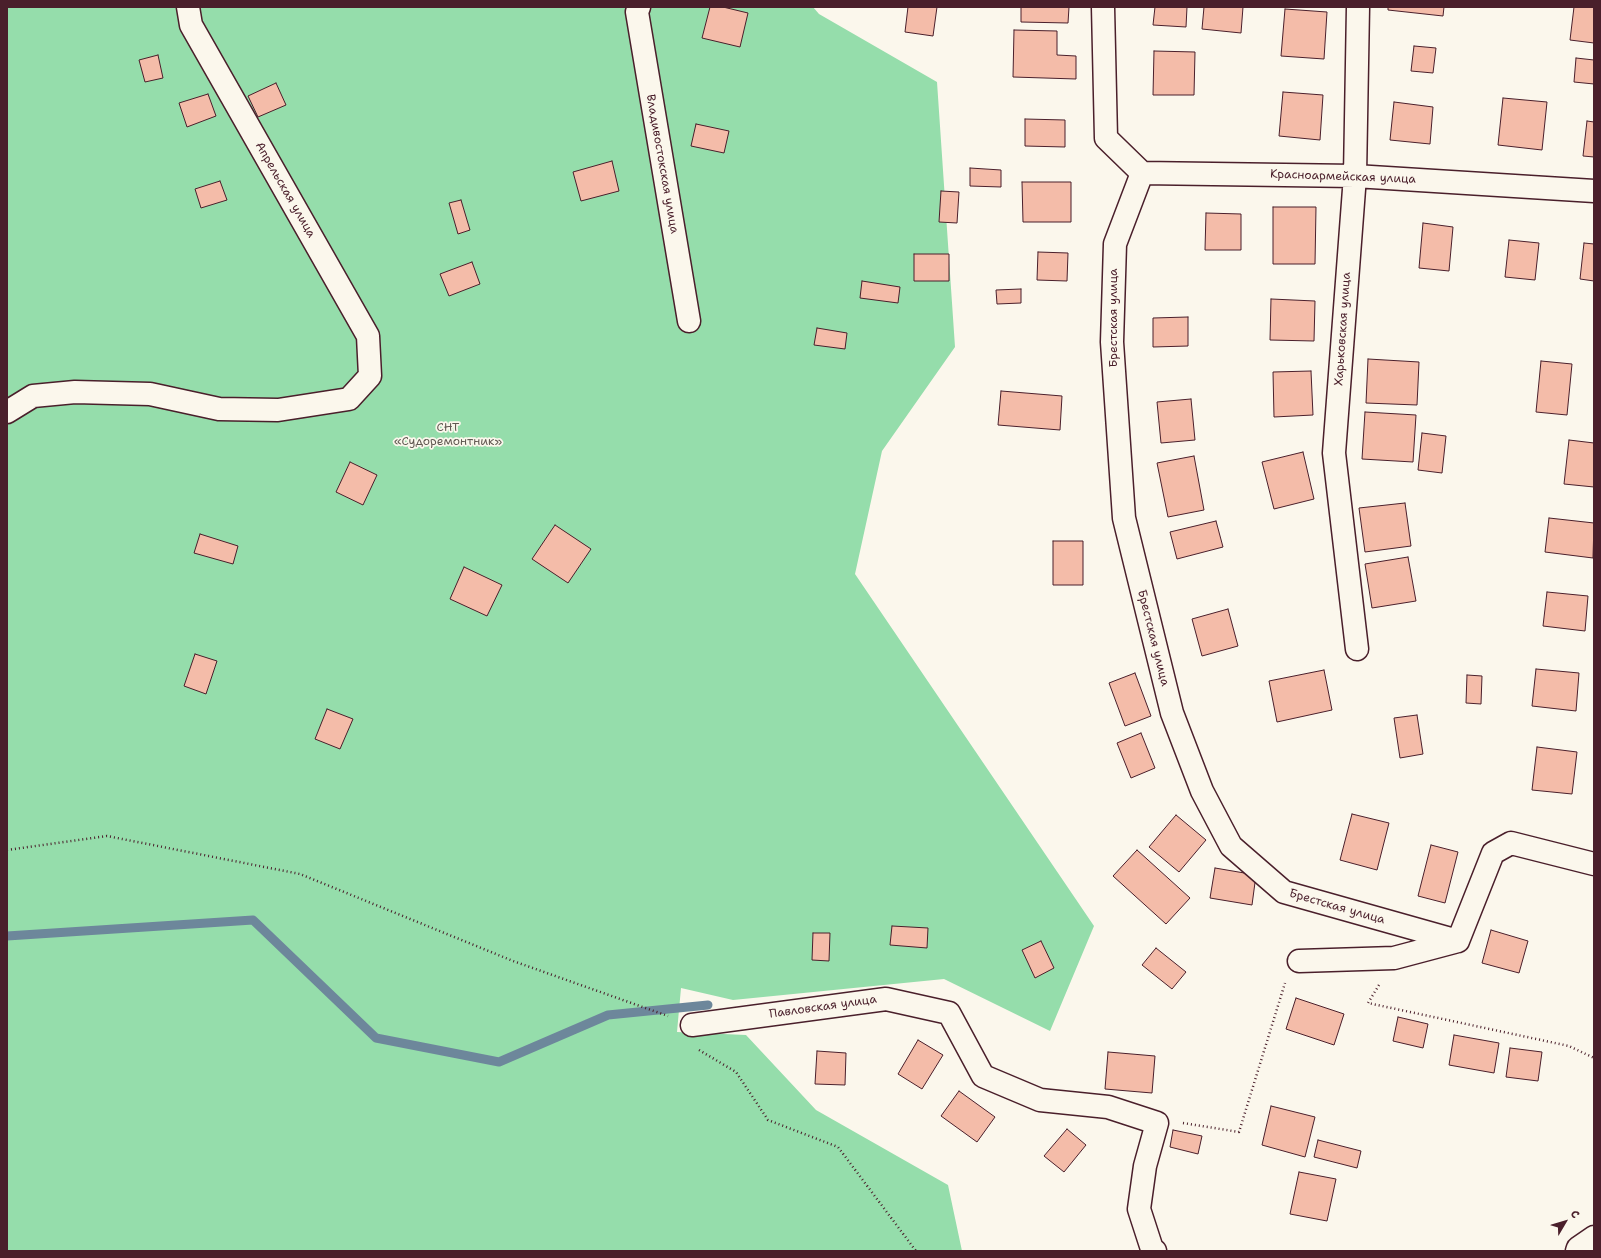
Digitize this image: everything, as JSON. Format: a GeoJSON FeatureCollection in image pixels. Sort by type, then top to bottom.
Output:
{"type":"FeatureCollection","features":[{"type":"Feature","properties":{"kind":"street","name":"Апрельская улица"},"geometry":{"type":"LineString","coordinates":[[7,412],[33,396],[75,392],[150,394],[219,409],[278,410],[349,399],[370,376],[368,336],[191,25],[188,7]]}},
{"type":"Feature","properties":{"kind":"street","name":"Владивостокская улица"},"geometry":{"type":"LineString","coordinates":[[639,7],[636,12],[689,321]]}},
{"type":"Feature","properties":{"kind":"street"},"geometry":{"type":"LineString","coordinates":[[1103,7],[1106,138],[1142,173]]}},
{"type":"Feature","properties":{"kind":"street","name":"Харьковская улица"},"geometry":{"type":"LineString","coordinates":[[1357,649],[1334,453],[1355,176],[1358,7]]}},
{"type":"Feature","properties":{"kind":"street","name":"Красноармейская улица"},"geometry":{"type":"LineString","coordinates":[[1142,173],[1355,176],[1594,190]]}},
{"type":"Feature","properties":{"kind":"street","name":"Брестская улица"},"geometry":{"type":"LineString","coordinates":[[1142,173],[1115,244],[1112,342],[1124,518],[1172,714],[1202,791],[1231,846],[1284,892],[1458,941]]}},
{"type":"Feature","properties":{"kind":"street"},"geometry":{"type":"LineString","coordinates":[[1299,961],[1394,958],[1458,941],[1493,853],[1511,843],[1594,864]]}},
{"type":"Feature","properties":{"kind":"street","name":"Павловская улица"},"geometry":{"type":"LineString","coordinates":[[692,1025],[886,999],[949,1013],[983,1076],[1040,1100],[1108,1107],[1157,1123],[1145,1166],[1139,1209],[1152,1249],[1155,1251]]}},
{"type":"Feature","properties":{"kind":"street"},"geometry":{"type":"LineString","coordinates":[[1577,1251],[1578,1248],[1594,1237]]}},
{"type":"Feature","properties":{"kind":"path"},"geometry":{"type":"LineString","coordinates":[[7,850],[107,836],[300,874],[513,961],[692,1025],[692,1046],[736,1072],[768,1120],[838,1148],[916,1251]]}},
{"type":"Feature","properties":{"kind":"path"},"geometry":{"type":"LineString","coordinates":[[1394,958],[1368,1003],[1569,1046],[1594,1058]]}},
{"type":"Feature","properties":{"kind":"path"},"geometry":{"type":"LineString","coordinates":[[1178,1122],[1239,1132],[1286,978],[1299,961]]}},
{"type":"Feature","properties":{"kind":"green space","name":"СНТ «Судоремонтник»"},"geometry":{"type":"Polygon","coordinates":[[[7,7],[813,7],[819,14],[937,82],[955,347],[882,451],[855,574],[1094,926],[1050,1031],[944,979],[733,1000],[681,988],[677,1032],[746,1035],[816,1110],[948,1185],[962,1251],[7,1251],[7,7]]]}},
{"type":"Feature","properties":{"kind":"building"},"geometry":{"type":"Polygon","coordinates":[[[710,7],[723,7],[748,13],[740,47],[702,38],[710,7]]]}},
{"type":"Feature","properties":{"kind":"building"},"geometry":{"type":"Polygon","coordinates":[[[908,7],[937,7],[933,36],[905,32],[908,7]]]}},
{"type":"Feature","properties":{"kind":"building"},"geometry":{"type":"Polygon","coordinates":[[[1021,7],[1069,7],[1068,23],[1021,22],[1021,7]]]}},
{"type":"Feature","properties":{"kind":"building"},"geometry":{"type":"Polygon","coordinates":[[[1155,7],[1187,7],[1186,27],[1153,25],[1155,7]]]}},
{"type":"Feature","properties":{"kind":"building"},"geometry":{"type":"Polygon","coordinates":[[[1204,7],[1243,7],[1241,33],[1202,29],[1204,7]]]}},
{"type":"Feature","properties":{"kind":"building"},"geometry":{"type":"Polygon","coordinates":[[[1388,7],[1444,7],[1443,16],[1388,10],[1388,7]]]}},
{"type":"Feature","properties":{"kind":"building"},"geometry":{"type":"Polygon","coordinates":[[[1574,7],[1594,7],[1594,43],[1570,40],[1574,7]]]}},
{"type":"Feature","properties":{"kind":"building"},"geometry":{"type":"Polygon","coordinates":[[[1285,9],[1327,12],[1324,59],[1281,56],[1285,9]]]}},
{"type":"Feature","properties":{"kind":"building"},"geometry":{"type":"Polygon","coordinates":[[[1014,30],[1057,31],[1057,55],[1076,56],[1076,79],[1013,77],[1014,30]]]}},
{"type":"Feature","properties":{"kind":"building"},"geometry":{"type":"Polygon","coordinates":[[[1414,46],[1436,48],[1433,73],[1411,71],[1414,46]]]}},
{"type":"Feature","properties":{"kind":"building"},"geometry":{"type":"Polygon","coordinates":[[[1154,51],[1195,52],[1194,95],[1153,95],[1154,51]]]}},
{"type":"Feature","properties":{"kind":"building"},"geometry":{"type":"Polygon","coordinates":[[[158,55],[163,78],[145,82],[139,60],[158,55]]]}},
{"type":"Feature","properties":{"kind":"building"},"geometry":{"type":"Polygon","coordinates":[[[1576,58],[1594,60],[1594,84],[1574,82],[1576,58]]]}},
{"type":"Feature","properties":{"kind":"building"},"geometry":{"type":"Polygon","coordinates":[[[276,83],[286,105],[258,117],[248,96],[276,83]]]}},
{"type":"Feature","properties":{"kind":"building"},"geometry":{"type":"Polygon","coordinates":[[[1283,92],[1323,95],[1320,140],[1279,136],[1283,92]]]}},
{"type":"Feature","properties":{"kind":"building"},"geometry":{"type":"Polygon","coordinates":[[[208,94],[216,116],[187,127],[179,103],[208,94]]]}},
{"type":"Feature","properties":{"kind":"building"},"geometry":{"type":"Polygon","coordinates":[[[1503,98],[1547,102],[1542,150],[1498,145],[1503,98]]]}},
{"type":"Feature","properties":{"kind":"building"},"geometry":{"type":"Polygon","coordinates":[[[1394,102],[1433,107],[1430,144],[1390,140],[1394,102]]]}},
{"type":"Feature","properties":{"kind":"building"},"geometry":{"type":"Polygon","coordinates":[[[1025,119],[1065,120],[1065,147],[1025,146],[1025,119]]]}},
{"type":"Feature","properties":{"kind":"building"},"geometry":{"type":"Polygon","coordinates":[[[1587,121],[1594,122],[1594,157],[1583,156],[1587,121]]]}},
{"type":"Feature","properties":{"kind":"building"},"geometry":{"type":"Polygon","coordinates":[[[696,124],[729,131],[724,153],[691,146],[696,124]]]}},
{"type":"Feature","properties":{"kind":"building"},"geometry":{"type":"Polygon","coordinates":[[[612,161],[619,191],[581,201],[573,172],[612,161]]]}},
{"type":"Feature","properties":{"kind":"building"},"geometry":{"type":"Polygon","coordinates":[[[970,168],[1001,170],[1001,187],[970,186],[970,168]]]}},
{"type":"Feature","properties":{"kind":"building"},"geometry":{"type":"Polygon","coordinates":[[[220,181],[227,200],[201,208],[195,189],[220,181]]]}},
{"type":"Feature","properties":{"kind":"building"},"geometry":{"type":"Polygon","coordinates":[[[1022,182],[1071,182],[1071,222],[1023,222],[1022,182]]]}},
{"type":"Feature","properties":{"kind":"building"},"geometry":{"type":"Polygon","coordinates":[[[941,191],[959,192],[957,223],[939,222],[941,191]]]}},
{"type":"Feature","properties":{"kind":"building"},"geometry":{"type":"Polygon","coordinates":[[[461,200],[470,230],[458,234],[449,203],[461,200]]]}},
{"type":"Feature","properties":{"kind":"building"},"geometry":{"type":"Polygon","coordinates":[[[1273,207],[1316,207],[1315,264],[1273,264],[1273,207]]]}},
{"type":"Feature","properties":{"kind":"building"},"geometry":{"type":"Polygon","coordinates":[[[1206,213],[1241,214],[1241,250],[1205,250],[1206,213]]]}},
{"type":"Feature","properties":{"kind":"building"},"geometry":{"type":"Polygon","coordinates":[[[1423,223],[1453,227],[1449,271],[1419,268],[1423,223]]]}},
{"type":"Feature","properties":{"kind":"building"},"geometry":{"type":"Polygon","coordinates":[[[1509,240],[1539,243],[1535,280],[1505,277],[1509,240]]]}},
{"type":"Feature","properties":{"kind":"building"},"geometry":{"type":"Polygon","coordinates":[[[1584,243],[1594,244],[1594,281],[1580,279],[1584,243]]]}},
{"type":"Feature","properties":{"kind":"building"},"geometry":{"type":"Polygon","coordinates":[[[1038,252],[1068,253],[1067,281],[1037,280],[1038,252]]]}},
{"type":"Feature","properties":{"kind":"building"},"geometry":{"type":"Polygon","coordinates":[[[914,254],[949,254],[949,281],[914,281],[914,254]]]}},
{"type":"Feature","properties":{"kind":"building"},"geometry":{"type":"Polygon","coordinates":[[[472,262],[480,284],[449,296],[440,274],[472,262]]]}},
{"type":"Feature","properties":{"kind":"building"},"geometry":{"type":"Polygon","coordinates":[[[862,281],[900,287],[898,303],[860,298],[862,281]]]}},
{"type":"Feature","properties":{"kind":"building"},"geometry":{"type":"Polygon","coordinates":[[[1021,289],[1021,303],[997,304],[996,290],[1021,289]]]}},
{"type":"Feature","properties":{"kind":"building"},"geometry":{"type":"Polygon","coordinates":[[[1271,299],[1315,301],[1314,341],[1270,340],[1271,299]]]}},
{"type":"Feature","properties":{"kind":"building"},"geometry":{"type":"Polygon","coordinates":[[[1188,317],[1188,346],[1153,347],[1153,318],[1188,317]]]}},
{"type":"Feature","properties":{"kind":"building"},"geometry":{"type":"Polygon","coordinates":[[[817,328],[847,333],[845,349],[814,345],[817,328]]]}},
{"type":"Feature","properties":{"kind":"building"},"geometry":{"type":"Polygon","coordinates":[[[1368,359],[1419,362],[1417,405],[1366,403],[1368,359]]]}},
{"type":"Feature","properties":{"kind":"building"},"geometry":{"type":"Polygon","coordinates":[[[1541,361],[1572,364],[1567,415],[1536,412],[1541,361]]]}},
{"type":"Feature","properties":{"kind":"building"},"geometry":{"type":"Polygon","coordinates":[[[1311,371],[1313,415],[1274,417],[1273,372],[1311,371]]]}},
{"type":"Feature","properties":{"kind":"building"},"geometry":{"type":"Polygon","coordinates":[[[1001,391],[1062,396],[1060,430],[998,425],[1001,391]]]}},
{"type":"Feature","properties":{"kind":"building"},"geometry":{"type":"Polygon","coordinates":[[[1191,399],[1195,440],[1161,443],[1157,402],[1191,399]]]}},
{"type":"Feature","properties":{"kind":"building"},"geometry":{"type":"Polygon","coordinates":[[[1365,412],[1416,415],[1413,462],[1362,459],[1365,412]]]}},
{"type":"Feature","properties":{"kind":"building"},"geometry":{"type":"Polygon","coordinates":[[[1422,433],[1446,436],[1442,473],[1418,470],[1422,433]]]}},
{"type":"Feature","properties":{"kind":"building"},"geometry":{"type":"Polygon","coordinates":[[[1569,440],[1594,443],[1594,487],[1564,484],[1569,440]]]}},
{"type":"Feature","properties":{"kind":"building"},"geometry":{"type":"Polygon","coordinates":[[[1303,452],[1314,499],[1274,509],[1262,462],[1303,452]]]}},
{"type":"Feature","properties":{"kind":"building"},"geometry":{"type":"Polygon","coordinates":[[[1194,456],[1204,510],[1168,517],[1157,463],[1194,456]]]}},
{"type":"Feature","properties":{"kind":"building"},"geometry":{"type":"Polygon","coordinates":[[[350,462],[377,475],[363,505],[336,492],[350,462]]]}},
{"type":"Feature","properties":{"kind":"building"},"geometry":{"type":"Polygon","coordinates":[[[1405,503],[1411,546],[1365,552],[1359,508],[1405,503]]]}},
{"type":"Feature","properties":{"kind":"building"},"geometry":{"type":"Polygon","coordinates":[[[1549,518],[1594,523],[1593,558],[1545,552],[1549,518]]]}},
{"type":"Feature","properties":{"kind":"building"},"geometry":{"type":"Polygon","coordinates":[[[1216,521],[1223,547],[1177,559],[1170,532],[1216,521]]]}},
{"type":"Feature","properties":{"kind":"building"},"geometry":{"type":"Polygon","coordinates":[[[555,525],[591,549],[568,583],[532,559],[555,525]]]}},
{"type":"Feature","properties":{"kind":"building"},"geometry":{"type":"Polygon","coordinates":[[[200,534],[238,546],[233,564],[194,553],[200,534]]]}},
{"type":"Feature","properties":{"kind":"building"},"geometry":{"type":"Polygon","coordinates":[[[1053,541],[1083,541],[1083,585],[1053,585],[1053,541]]]}},
{"type":"Feature","properties":{"kind":"building"},"geometry":{"type":"Polygon","coordinates":[[[1408,557],[1416,601],[1372,608],[1365,564],[1408,557]]]}},
{"type":"Feature","properties":{"kind":"building"},"geometry":{"type":"Polygon","coordinates":[[[464,567],[502,585],[487,616],[450,599],[464,567]]]}},
{"type":"Feature","properties":{"kind":"building"},"geometry":{"type":"Polygon","coordinates":[[[1547,592],[1588,596],[1585,631],[1543,626],[1547,592]]]}},
{"type":"Feature","properties":{"kind":"building"},"geometry":{"type":"Polygon","coordinates":[[[1228,609],[1238,646],[1202,656],[1192,619],[1228,609]]]}},
{"type":"Feature","properties":{"kind":"building"},"geometry":{"type":"Polygon","coordinates":[[[195,654],[217,661],[206,694],[184,686],[195,654]]]}},
{"type":"Feature","properties":{"kind":"building"},"geometry":{"type":"Polygon","coordinates":[[[1536,669],[1579,673],[1576,711],[1532,706],[1536,669]]]}},
{"type":"Feature","properties":{"kind":"building"},"geometry":{"type":"Polygon","coordinates":[[[1324,670],[1332,710],[1277,722],[1269,681],[1324,670]]]}},
{"type":"Feature","properties":{"kind":"building"},"geometry":{"type":"Polygon","coordinates":[[[1135,673],[1151,716],[1125,726],[1109,683],[1135,673]]]}},
{"type":"Feature","properties":{"kind":"building"},"geometry":{"type":"Polygon","coordinates":[[[1467,675],[1482,676],[1481,704],[1466,703],[1467,675]]]}},
{"type":"Feature","properties":{"kind":"building"},"geometry":{"type":"Polygon","coordinates":[[[327,709],[353,719],[340,749],[315,739],[327,709]]]}},
{"type":"Feature","properties":{"kind":"building"},"geometry":{"type":"Polygon","coordinates":[[[1417,715],[1423,754],[1400,758],[1394,718],[1417,715]]]}},
{"type":"Feature","properties":{"kind":"building"},"geometry":{"type":"Polygon","coordinates":[[[1141,733],[1155,768],[1131,778],[1117,743],[1141,733]]]}},
{"type":"Feature","properties":{"kind":"building"},"geometry":{"type":"Polygon","coordinates":[[[1537,747],[1577,752],[1572,794],[1532,790],[1537,747]]]}},
{"type":"Feature","properties":{"kind":"building"},"geometry":{"type":"Polygon","coordinates":[[[1352,814],[1389,823],[1377,870],[1340,860],[1352,814]]]}},
{"type":"Feature","properties":{"kind":"building"},"geometry":{"type":"Polygon","coordinates":[[[1176,815],[1206,840],[1179,872],[1149,847],[1176,815]]]}},
{"type":"Feature","properties":{"kind":"building"},"geometry":{"type":"Polygon","coordinates":[[[1431,845],[1458,852],[1445,903],[1418,896],[1431,845]]]}},
{"type":"Feature","properties":{"kind":"building"},"geometry":{"type":"Polygon","coordinates":[[[1137,850],[1190,898],[1166,924],[1113,876],[1137,850]]]}},
{"type":"Feature","properties":{"kind":"building"},"geometry":{"type":"Polygon","coordinates":[[[1215,868],[1256,875],[1252,905],[1210,898],[1215,868]]]}},
{"type":"Feature","properties":{"kind":"building"},"geometry":{"type":"Polygon","coordinates":[[[892,926],[928,928],[927,948],[890,945],[892,926]]]}},
{"type":"Feature","properties":{"kind":"building"},"geometry":{"type":"Polygon","coordinates":[[[1491,930],[1528,941],[1519,973],[1482,963],[1491,930]]]}},
{"type":"Feature","properties":{"kind":"building"},"geometry":{"type":"Polygon","coordinates":[[[813,933],[830,933],[829,961],[812,960],[813,933]]]}},
{"type":"Feature","properties":{"kind":"building"},"geometry":{"type":"Polygon","coordinates":[[[1041,941],[1054,968],[1035,978],[1022,950],[1041,941]]]}},
{"type":"Feature","properties":{"kind":"building"},"geometry":{"type":"Polygon","coordinates":[[[1156,948],[1186,972],[1172,989],[1142,965],[1156,948]]]}},
{"type":"Feature","properties":{"kind":"building"},"geometry":{"type":"Polygon","coordinates":[[[1296,998],[1344,1014],[1334,1045],[1286,1029],[1296,998]]]}},
{"type":"Feature","properties":{"kind":"building"},"geometry":{"type":"Polygon","coordinates":[[[1398,1017],[1428,1024],[1423,1048],[1393,1041],[1398,1017]]]}},
{"type":"Feature","properties":{"kind":"building"},"geometry":{"type":"Polygon","coordinates":[[[1454,1035],[1499,1043],[1494,1073],[1449,1065],[1454,1035]]]}},
{"type":"Feature","properties":{"kind":"building"},"geometry":{"type":"Polygon","coordinates":[[[918,1040],[943,1055],[922,1089],[898,1074],[918,1040]]]}},
{"type":"Feature","properties":{"kind":"building"},"geometry":{"type":"Polygon","coordinates":[[[1510,1048],[1542,1052],[1538,1081],[1506,1077],[1510,1048]]]}},
{"type":"Feature","properties":{"kind":"building"},"geometry":{"type":"Polygon","coordinates":[[[817,1051],[846,1053],[845,1085],[815,1084],[817,1051]]]}},
{"type":"Feature","properties":{"kind":"building"},"geometry":{"type":"Polygon","coordinates":[[[1108,1052],[1155,1056],[1152,1093],[1105,1089],[1108,1052]]]}},
{"type":"Feature","properties":{"kind":"building"},"geometry":{"type":"Polygon","coordinates":[[[959,1091],[995,1117],[977,1142],[941,1116],[959,1091]]]}},
{"type":"Feature","properties":{"kind":"building"},"geometry":{"type":"Polygon","coordinates":[[[1271,1106],[1315,1117],[1305,1157],[1262,1145],[1271,1106]]]}},
{"type":"Feature","properties":{"kind":"building"},"geometry":{"type":"Polygon","coordinates":[[[1067,1129],[1086,1145],[1064,1172],[1044,1156],[1067,1129]]]}},
{"type":"Feature","properties":{"kind":"building"},"geometry":{"type":"Polygon","coordinates":[[[1173,1130],[1202,1136],[1198,1154],[1170,1147],[1173,1130]]]}},
{"type":"Feature","properties":{"kind":"building"},"geometry":{"type":"Polygon","coordinates":[[[1318,1140],[1361,1151],[1357,1168],[1314,1157],[1318,1140]]]}},
{"type":"Feature","properties":{"kind":"building"},"geometry":{"type":"Polygon","coordinates":[[[1299,1172],[1336,1179],[1327,1221],[1290,1214],[1299,1172]]]}},
{"type":"Feature","properties":{"kind":"waterway"},"geometry":{"type":"LineString","coordinates":[[7,936],[253,920],[376,1038],[499,1062],[608,1015],[708,1005]]}}]}
